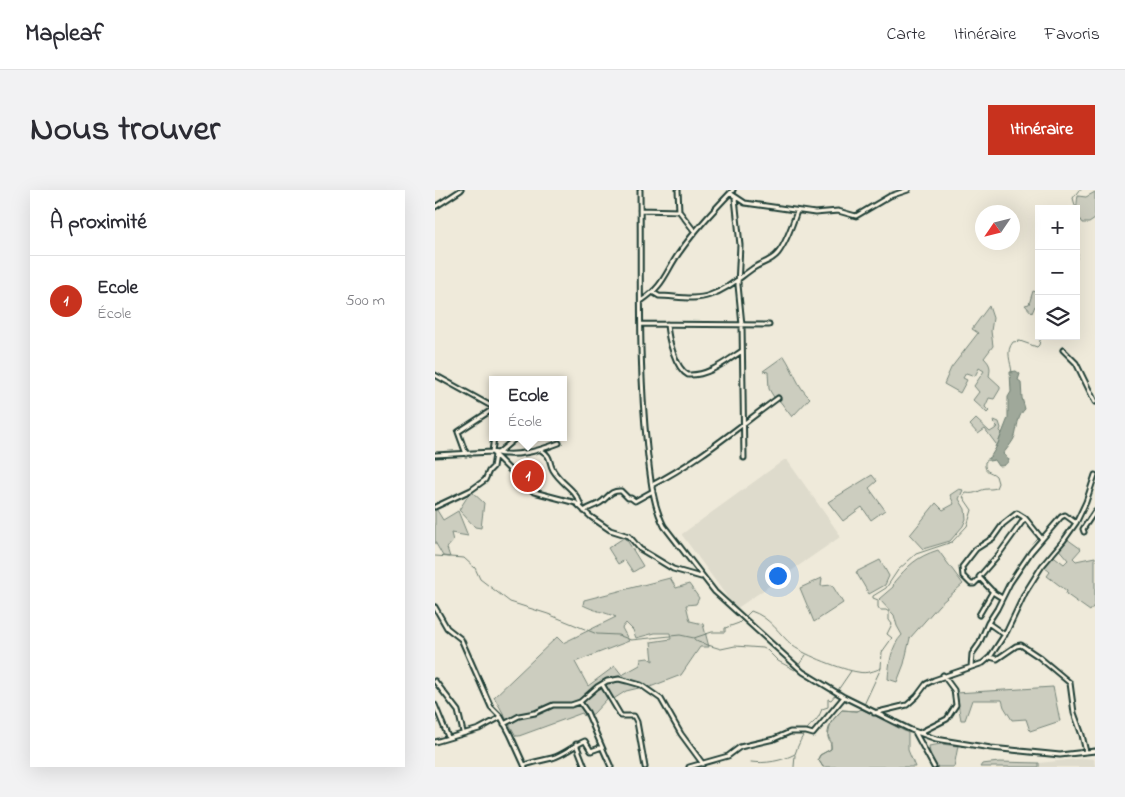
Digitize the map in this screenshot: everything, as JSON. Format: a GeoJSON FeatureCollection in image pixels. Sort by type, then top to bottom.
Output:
{"type":"FeatureCollection","features":[{"type":"Feature","properties":{"kind":"street"},"geometry":{"type":"LineString","coordinates":[[435,207],[461,190]]}},
{"type":"Feature","properties":{"kind":"street"},"geometry":{"type":"LineString","coordinates":[[640,190],[643,410],[652,485],[659,517],[703,578],[715,592],[803,672],[874,713],[935,739],[991,748],[1060,755],[1095,752]]}},
{"type":"Feature","properties":{"kind":"street"},"geometry":{"type":"LineString","coordinates":[[678,190],[679,211],[695,232]]}},
{"type":"Feature","properties":{"kind":"street"},"geometry":{"type":"LineString","coordinates":[[735,198],[745,203],[778,206],[815,213],[838,211],[856,216],[890,196],[907,190]]}},
{"type":"Feature","properties":{"kind":"street"},"geometry":{"type":"LineString","coordinates":[[641,301],[654,293],[678,254],[707,217],[731,192],[735,198],[740,245],[738,281],[743,350],[744,458]]}},
{"type":"Feature","properties":{"kind":"street"},"geometry":{"type":"LineString","coordinates":[[640,210],[679,211]]}},
{"type":"Feature","properties":{"kind":"street"},"geometry":{"type":"LineString","coordinates":[[654,293],[659,296],[699,297],[710,295],[738,281],[753,268],[771,259],[779,252],[797,210]]}},
{"type":"Feature","properties":{"kind":"street"},"geometry":{"type":"LineString","coordinates":[[641,324],[769,325]]}},
{"type":"Feature","properties":{"kind":"street"},"geometry":{"type":"LineString","coordinates":[[667,324],[671,346],[683,372],[687,376],[712,370],[743,350]]}},
{"type":"Feature","properties":{"kind":"street"},"geometry":{"type":"LineString","coordinates":[[1063,350],[1076,363],[1095,402]]}},
{"type":"Feature","properties":{"kind":"street"},"geometry":{"type":"LineString","coordinates":[[435,375],[489,405]]}},
{"type":"Feature","properties":{"kind":"street"},"geometry":{"type":"LineString","coordinates":[[652,485],[687,464],[778,398]]}},
{"type":"Feature","properties":{"kind":"street"},"geometry":{"type":"LineString","coordinates":[[466,454],[458,432],[489,412]]}},
{"type":"Feature","properties":{"kind":"street"},"geometry":{"type":"LineString","coordinates":[[492,452],[493,441]]}},
{"type":"Feature","properties":{"kind":"street"},"geometry":{"type":"LineString","coordinates":[[435,507],[471,490],[485,480],[489,470],[493,467],[497,454],[512,441]]}},
{"type":"Feature","properties":{"kind":"street"},"geometry":{"type":"LineString","coordinates":[[435,454],[532,453],[559,443]]}},
{"type":"Feature","properties":{"kind":"street"},"geometry":{"type":"LineString","coordinates":[[541,450],[549,455],[553,469],[559,478],[572,489],[584,511],[591,517],[610,530],[629,536],[640,549],[673,568],[703,578]]}},
{"type":"Feature","properties":{"kind":"street"},"geometry":{"type":"LineString","coordinates":[[497,454],[534,492],[573,502],[581,506]]}},
{"type":"Feature","properties":{"kind":"street"},"geometry":{"type":"LineString","coordinates":[[874,713],[907,705],[926,684],[943,676],[983,663],[990,657],[1005,635],[1025,593],[1042,566],[1064,540],[1075,523],[1086,502],[1095,475]]}},
{"type":"Feature","properties":{"kind":"street"},"geometry":{"type":"LineString","coordinates":[[584,511],[598,504],[609,494],[617,490],[634,501],[653,491]]}},
{"type":"Feature","properties":{"kind":"street"},"geometry":{"type":"LineString","coordinates":[[1084,532],[1083,529],[1095,511]]}},
{"type":"Feature","properties":{"kind":"street"},"geometry":{"type":"LineString","coordinates":[[1025,518],[999,554],[973,585],[963,576],[963,567],[976,550],[993,538],[1003,524],[1017,513],[1025,518],[1042,539]]}},
{"type":"Feature","properties":{"kind":"street"},"geometry":{"type":"LineString","coordinates":[[971,667],[971,654],[979,644],[988,623],[1021,566],[1057,520],[1065,515],[1075,523]]}},
{"type":"Feature","properties":{"kind":"street"},"geometry":{"type":"LineString","coordinates":[[980,578],[1002,598]]}},
{"type":"Feature","properties":{"kind":"street"},"geometry":{"type":"LineString","coordinates":[[979,615],[993,591]]}},
{"type":"Feature","properties":{"kind":"street"},"geometry":{"type":"LineString","coordinates":[[435,607],[437,615],[450,632],[461,639],[491,707],[501,717],[525,766],[539,760],[552,758],[575,744],[586,741],[591,751],[602,747]]}},
{"type":"Feature","properties":{"kind":"street"},"geometry":{"type":"LineString","coordinates":[[988,623],[1005,635]]}},
{"type":"Feature","properties":{"kind":"street"},"geometry":{"type":"LineString","coordinates":[[990,657],[997,660],[1016,646],[1021,645],[1039,656],[1070,683],[1075,713],[1087,752]]}},
{"type":"Feature","properties":{"kind":"street"},"geometry":{"type":"LineString","coordinates":[[917,732],[947,720],[956,705],[954,690],[943,676]]}},
{"type":"Feature","properties":{"kind":"street"},"geometry":{"type":"LineString","coordinates":[[505,724],[519,716],[535,713],[553,705],[571,705],[580,702],[601,684],[612,679],[627,681],[641,685],[661,699],[681,734],[703,764]]}},
{"type":"Feature","properties":{"kind":"street"},"geometry":{"type":"LineString","coordinates":[[435,681],[458,711],[463,732]]}},
{"type":"Feature","properties":{"kind":"street"},"geometry":{"type":"LineString","coordinates":[[601,684],[621,716],[634,716],[637,722],[645,767]]}},
{"type":"Feature","properties":{"kind":"street"},"geometry":{"type":"LineString","coordinates":[[689,767],[728,756],[737,748],[774,739],[790,732],[813,734],[844,697]]}},
{"type":"Feature","properties":{"kind":"street"},"geometry":{"type":"LineString","coordinates":[[580,702],[587,712],[611,767]]}},
{"type":"Feature","properties":{"kind":"street"},"geometry":{"type":"LineString","coordinates":[[435,705],[448,737]]}},
{"type":"Feature","properties":{"kind":"street"},"geometry":{"type":"LineString","coordinates":[[435,742],[463,732],[479,729],[501,717]]}},
{"type":"Feature","properties":{"kind":"street"},"geometry":{"type":"LineString","coordinates":[[917,732],[934,767]]}},
{"type":"Feature","properties":{"kind":"street"},"geometry":{"type":"LineString","coordinates":[[575,744],[585,767]]}},
{"type":"Feature","properties":{"kind":"shaded area"},"geometry":{"type":"Polygon","coordinates":[[[1095,192],[1095,219],[1089,223],[1082,223],[1080,219],[1080,205],[1077,205],[1078,196],[1086,197],[1095,192]]]}},
{"type":"Feature","properties":{"kind":"shaded area"},"geometry":{"type":"Polygon","coordinates":[[[1033,291],[1035,292],[1035,306],[1032,313],[1025,305],[1029,304],[1033,291]]]}},
{"type":"Feature","properties":{"kind":"shaded area"},"geometry":{"type":"Polygon","coordinates":[[[989,306],[993,318],[991,331],[993,346],[984,358],[988,362],[989,376],[1000,386],[1000,389],[994,399],[989,398],[985,407],[989,411],[987,413],[973,400],[979,392],[974,386],[984,371],[979,368],[975,376],[966,373],[963,378],[967,380],[960,393],[944,384],[951,368],[978,333],[972,329],[989,306]]]}},
{"type":"Feature","properties":{"kind":"shaded area"},"geometry":{"type":"Polygon","coordinates":[[[784,356],[802,389],[810,398],[792,417],[779,400],[779,397],[775,399],[769,389],[768,372],[763,371],[784,356]]]}},
{"type":"Feature","properties":{"kind":"shaded area"},"geometry":{"type":"Polygon","coordinates":[[[1016,371],[1020,374],[1018,380],[1021,382],[1025,409],[1020,417],[1014,438],[1003,454],[1009,459],[1007,463],[999,466],[995,460],[989,461],[988,458],[997,446],[1008,418],[1008,397],[1011,392],[1010,372],[1016,371]]]}},
{"type":"Feature","properties":{"kind":"shaded area"},"geometry":{"type":"Polygon","coordinates":[[[976,419],[990,432],[998,427],[993,422],[994,420],[999,422],[1002,433],[997,446],[995,447],[996,444],[985,429],[978,434],[970,425],[976,419]]]}},
{"type":"Feature","properties":{"kind":"shaded area"},"geometry":{"type":"Polygon","coordinates":[[[784,460],[787,460],[840,537],[736,609],[682,534],[784,460]]]}},
{"type":"Feature","properties":{"kind":"shaded area"},"geometry":{"type":"Polygon","coordinates":[[[872,475],[877,481],[869,488],[885,510],[871,520],[862,507],[843,521],[828,502],[872,475]]]}},
{"type":"Feature","properties":{"kind":"shaded area"},"geometry":{"type":"Polygon","coordinates":[[[959,489],[963,490],[959,499],[965,509],[966,519],[963,526],[950,541],[923,549],[910,535],[936,503],[943,510],[954,504],[950,495],[959,489]]]}},
{"type":"Feature","properties":{"kind":"shaded area"},"geometry":{"type":"Polygon","coordinates":[[[471,491],[484,503],[481,528],[475,527],[459,510],[471,491]]]}},
{"type":"Feature","properties":{"kind":"shaded area"},"geometry":{"type":"Polygon","coordinates":[[[435,507],[443,520],[458,511],[468,536],[451,533],[453,541],[447,548],[450,557],[443,556],[435,542],[435,507]]]}},
{"type":"Feature","properties":{"kind":"shaded area"},"geometry":{"type":"Polygon","coordinates":[[[625,537],[643,566],[633,572],[625,560],[618,564],[608,548],[625,537]]]}},
{"type":"Feature","properties":{"kind":"shaded area"},"geometry":{"type":"Polygon","coordinates":[[[1067,539],[1081,549],[1073,558],[1076,561],[1095,557],[1095,604],[1090,611],[1066,594],[1067,591],[1047,576],[1050,572],[1042,565],[1051,554],[1064,564],[1068,560],[1057,547],[1067,539]]]}},
{"type":"Feature","properties":{"kind":"shaded area"},"geometry":{"type":"Polygon","coordinates":[[[938,550],[963,584],[939,605],[910,638],[904,664],[897,682],[888,679],[893,650],[902,635],[894,615],[879,599],[893,587],[894,582],[913,563],[938,550]]]}},
{"type":"Feature","properties":{"kind":"shaded area"},"geometry":{"type":"Polygon","coordinates":[[[880,560],[889,576],[885,585],[869,594],[856,572],[880,560]]]}},
{"type":"Feature","properties":{"kind":"shaded area"},"geometry":{"type":"Polygon","coordinates":[[[670,578],[676,588],[689,584],[699,598],[696,604],[686,605],[690,621],[703,624],[709,647],[700,647],[681,675],[645,689],[643,687],[626,691],[612,700],[608,698],[593,714],[584,716],[582,713],[516,736],[494,697],[557,637],[563,643],[616,617],[583,605],[584,600],[670,578]],[[626,623],[622,628],[629,641],[575,662],[588,686],[615,666],[622,675],[640,665],[641,659],[648,658],[653,661],[651,642],[671,639],[670,633],[655,633],[636,638],[633,630],[626,623]]]}},
{"type":"Feature","properties":{"kind":"shaded area"},"geometry":{"type":"Polygon","coordinates":[[[822,578],[821,586],[832,585],[843,603],[814,622],[800,588],[822,578]]]}},
{"type":"Feature","properties":{"kind":"shaded area"},"geometry":{"type":"Polygon","coordinates":[[[1053,687],[1060,721],[1030,731],[1026,719],[1012,720],[1002,700],[972,700],[965,720],[961,720],[956,693],[1053,687]]]}},
{"type":"Feature","properties":{"kind":"shaded area"},"geometry":{"type":"Polygon","coordinates":[[[862,709],[908,733],[908,750],[915,767],[823,767],[818,759],[820,755],[831,749],[831,742],[828,736],[831,722],[842,710],[856,711],[862,709]]]}},
{"type":"Feature","properties":{"kind":"shaded area"},"geometry":{"type":"Polygon","coordinates":[[[941,744],[958,746],[954,767],[932,767],[929,746],[941,744]]]}},
{"type":"Feature","properties":{"kind":"shaded area"},"geometry":{"type":"Polygon","coordinates":[[[1085,758],[1094,759],[1095,767],[1039,767],[1039,763],[1085,758]]]}},
{"type":"Feature","properties":{"kind":"shaded area"},"geometry":{"type":"Polygon","coordinates":[[[999,762],[1039,763],[1039,767],[980,767],[982,764],[999,762]]]}},
{"type":"Feature","properties":{"kind":"waterway"},"geometry":{"type":"LineString","coordinates":[[1075,205],[1073,198],[1081,190]]}},
{"type":"Feature","properties":{"kind":"waterway"},"geometry":{"type":"LineString","coordinates":[[1012,373],[1009,349],[1013,342],[1020,341],[1037,347],[1040,340]]}},
{"type":"Feature","properties":{"kind":"waterway"},"geometry":{"type":"LineString","coordinates":[[823,767],[818,759],[820,755],[831,749],[828,736],[830,725],[842,710],[856,711],[862,709],[881,668],[882,652],[892,638],[887,634],[892,624],[889,620],[889,612],[880,610],[878,600],[873,598],[873,596],[886,588],[898,570],[916,554],[952,542],[967,526],[972,510],[963,497],[966,493],[996,488],[998,483],[996,476],[985,468],[985,462],[989,459]]}},
{"type":"Feature","properties":{"kind":"waterway"},"geometry":{"type":"LineString","coordinates":[[435,556],[464,558],[475,568],[480,579],[510,602],[548,614],[597,634],[618,635],[631,640],[680,635],[694,638],[712,632],[725,632],[725,628],[739,623],[751,611],[764,617],[793,646],[815,658],[861,673],[881,668]]}},
{"type":"Feature","properties":{"kind":"waterway"},"geometry":{"type":"LineString","coordinates":[[694,639],[721,649],[735,646],[763,648],[778,661],[795,670],[806,655]]}},
{"type":"Feature","properties":{"kind":"waterway"},"geometry":{"type":"LineString","coordinates":[[838,690],[851,671]]}},
{"type":"Feature","properties":{"kind":"waterway"},"geometry":{"type":"LineString","coordinates":[[751,762],[762,763],[795,754],[808,728],[817,719],[822,709],[828,707],[828,699],[831,700],[836,694]]}},
{"type":"Feature","properties":{"kind":"waterway"},"geometry":{"type":"LineString","coordinates":[[794,767],[795,755]]}},
{"type":"Feature","properties":{"kind":"place","name":"Ecole"},"geometry":{"type":"Point","coordinates":[528,476]}}]}
